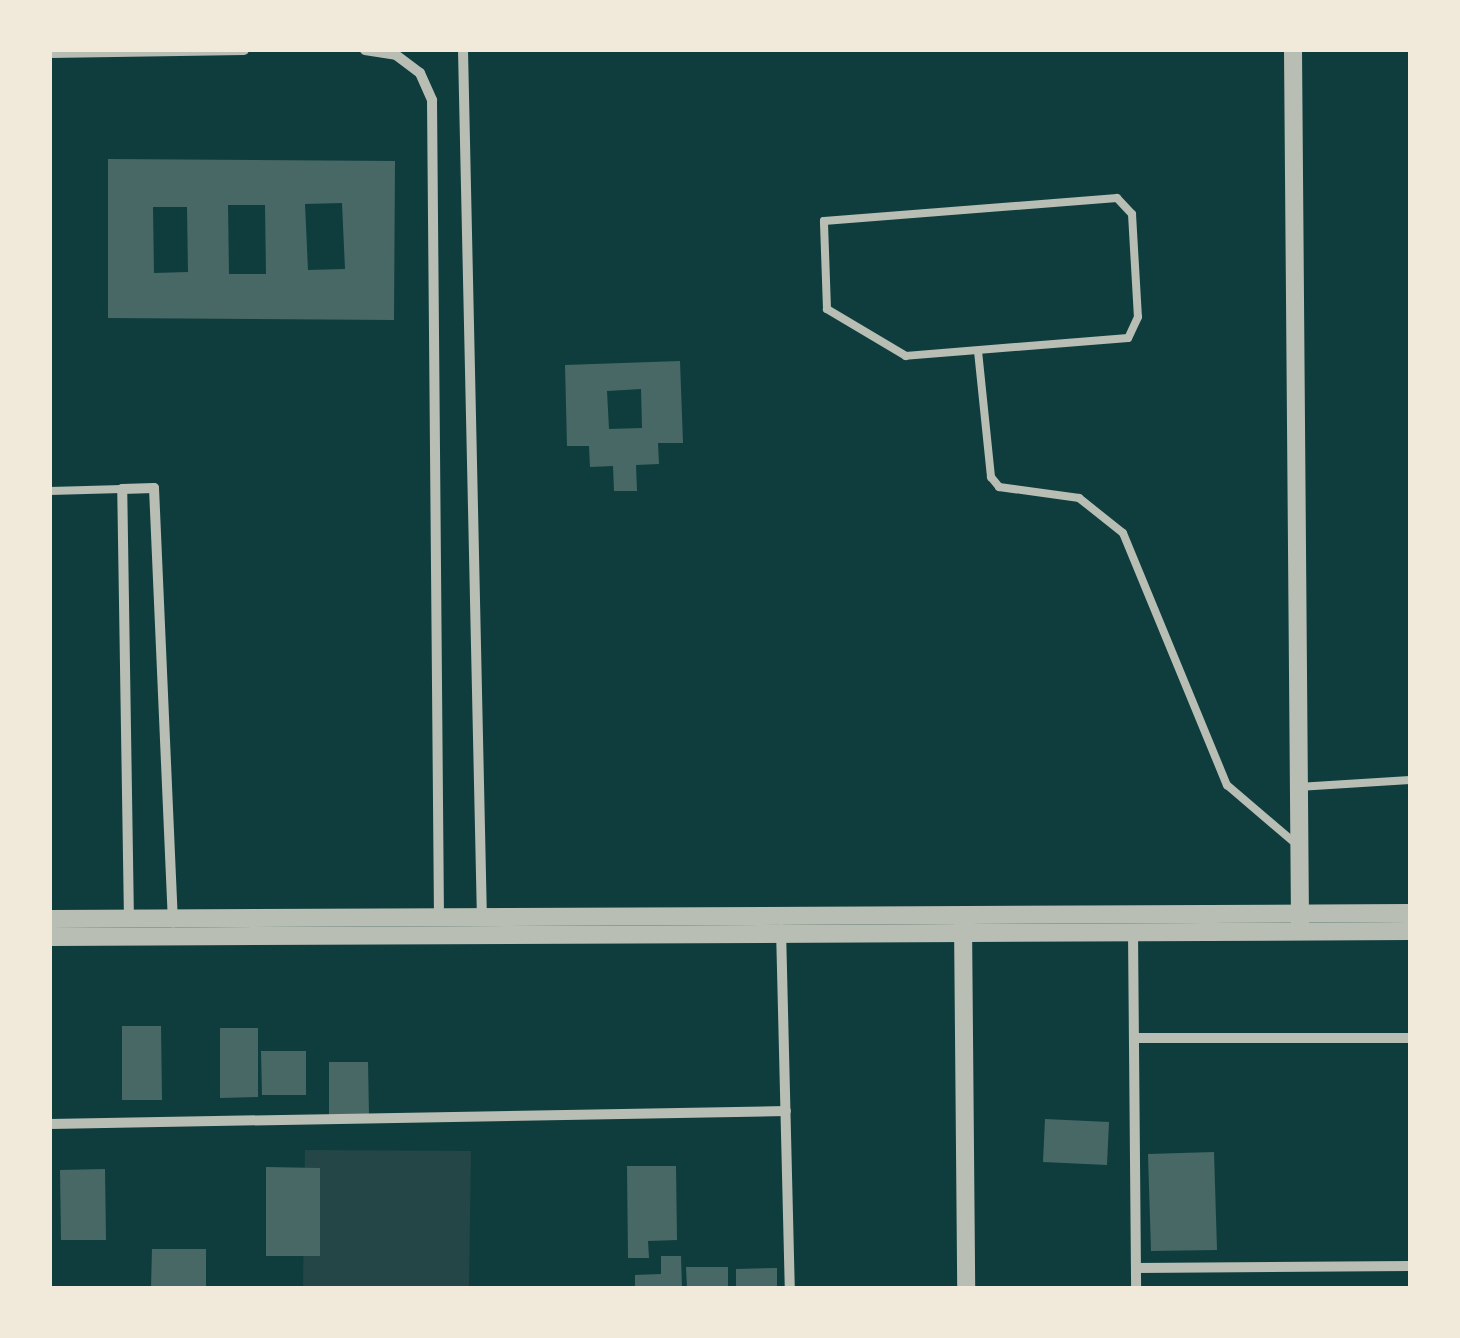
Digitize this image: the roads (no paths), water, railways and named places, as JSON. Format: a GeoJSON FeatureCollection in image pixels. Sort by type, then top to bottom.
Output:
{"type":"FeatureCollection","features":[{"type":"Feature","properties":{"kind":"street"},"geometry":{"type":"LineString","coordinates":[[50,53],[244,50]]}},
{"type":"Feature","properties":{"kind":"street"},"geometry":{"type":"LineString","coordinates":[[365,50],[396,55],[420,73],[432,100],[440,927]]}},
{"type":"Feature","properties":{"kind":"street"},"geometry":{"type":"LineString","coordinates":[[462,50],[483,927]]}},
{"type":"Feature","properties":{"kind":"street"},"geometry":{"type":"LineString","coordinates":[[1293,50],[1300,923]]}},
{"type":"Feature","properties":{"kind":"street"},"geometry":{"type":"LineString","coordinates":[[130,928],[122,489],[160,494],[174,928]]}},
{"type":"Feature","properties":{"kind":"street"},"geometry":{"type":"LineString","coordinates":[[963,924],[1133,932],[1410,913]]}},
{"type":"Feature","properties":{"kind":"street"},"geometry":{"type":"LineString","coordinates":[[50,919],[130,928],[1300,923],[1410,931]]}},
{"type":"Feature","properties":{"kind":"street"},"geometry":{"type":"LineString","coordinates":[[963,924],[966,1288]]}},
{"type":"Feature","properties":{"kind":"street"},"geometry":{"type":"LineString","coordinates":[[781,925],[790,1288]]}},
{"type":"Feature","properties":{"kind":"street"},"geometry":{"type":"LineString","coordinates":[[50,938],[130,928]]}},
{"type":"Feature","properties":{"kind":"street"},"geometry":{"type":"LineString","coordinates":[[1133,932],[1136,1288]]}},
{"type":"Feature","properties":{"kind":"street"},"geometry":{"type":"LineString","coordinates":[[1134,1038],[1410,1038]]}},
{"type":"Feature","properties":{"kind":"street"},"geometry":{"type":"LineString","coordinates":[[50,1124],[786,1110]]}},
{"type":"Feature","properties":{"kind":"street"},"geometry":{"type":"LineString","coordinates":[[1136,1268],[1410,1266]]}},
{"type":"Feature","properties":{"kind":"lane"},"geometry":{"type":"LineString","coordinates":[[1127,201],[1136,330],[978,350],[906,356],[835,319],[822,295],[824,221],[1127,201]]}},
{"type":"Feature","properties":{"kind":"lane"},"geometry":{"type":"LineString","coordinates":[[978,350],[991,477],[999,487],[1079,498],[1123,533],[1228,785],[1299,846]]}},
{"type":"Feature","properties":{"kind":"lane"},"geometry":{"type":"LineString","coordinates":[[50,491],[122,489]]}},
{"type":"Feature","properties":{"kind":"lane"},"geometry":{"type":"LineString","coordinates":[[1298,787],[1410,780]]}}]}
